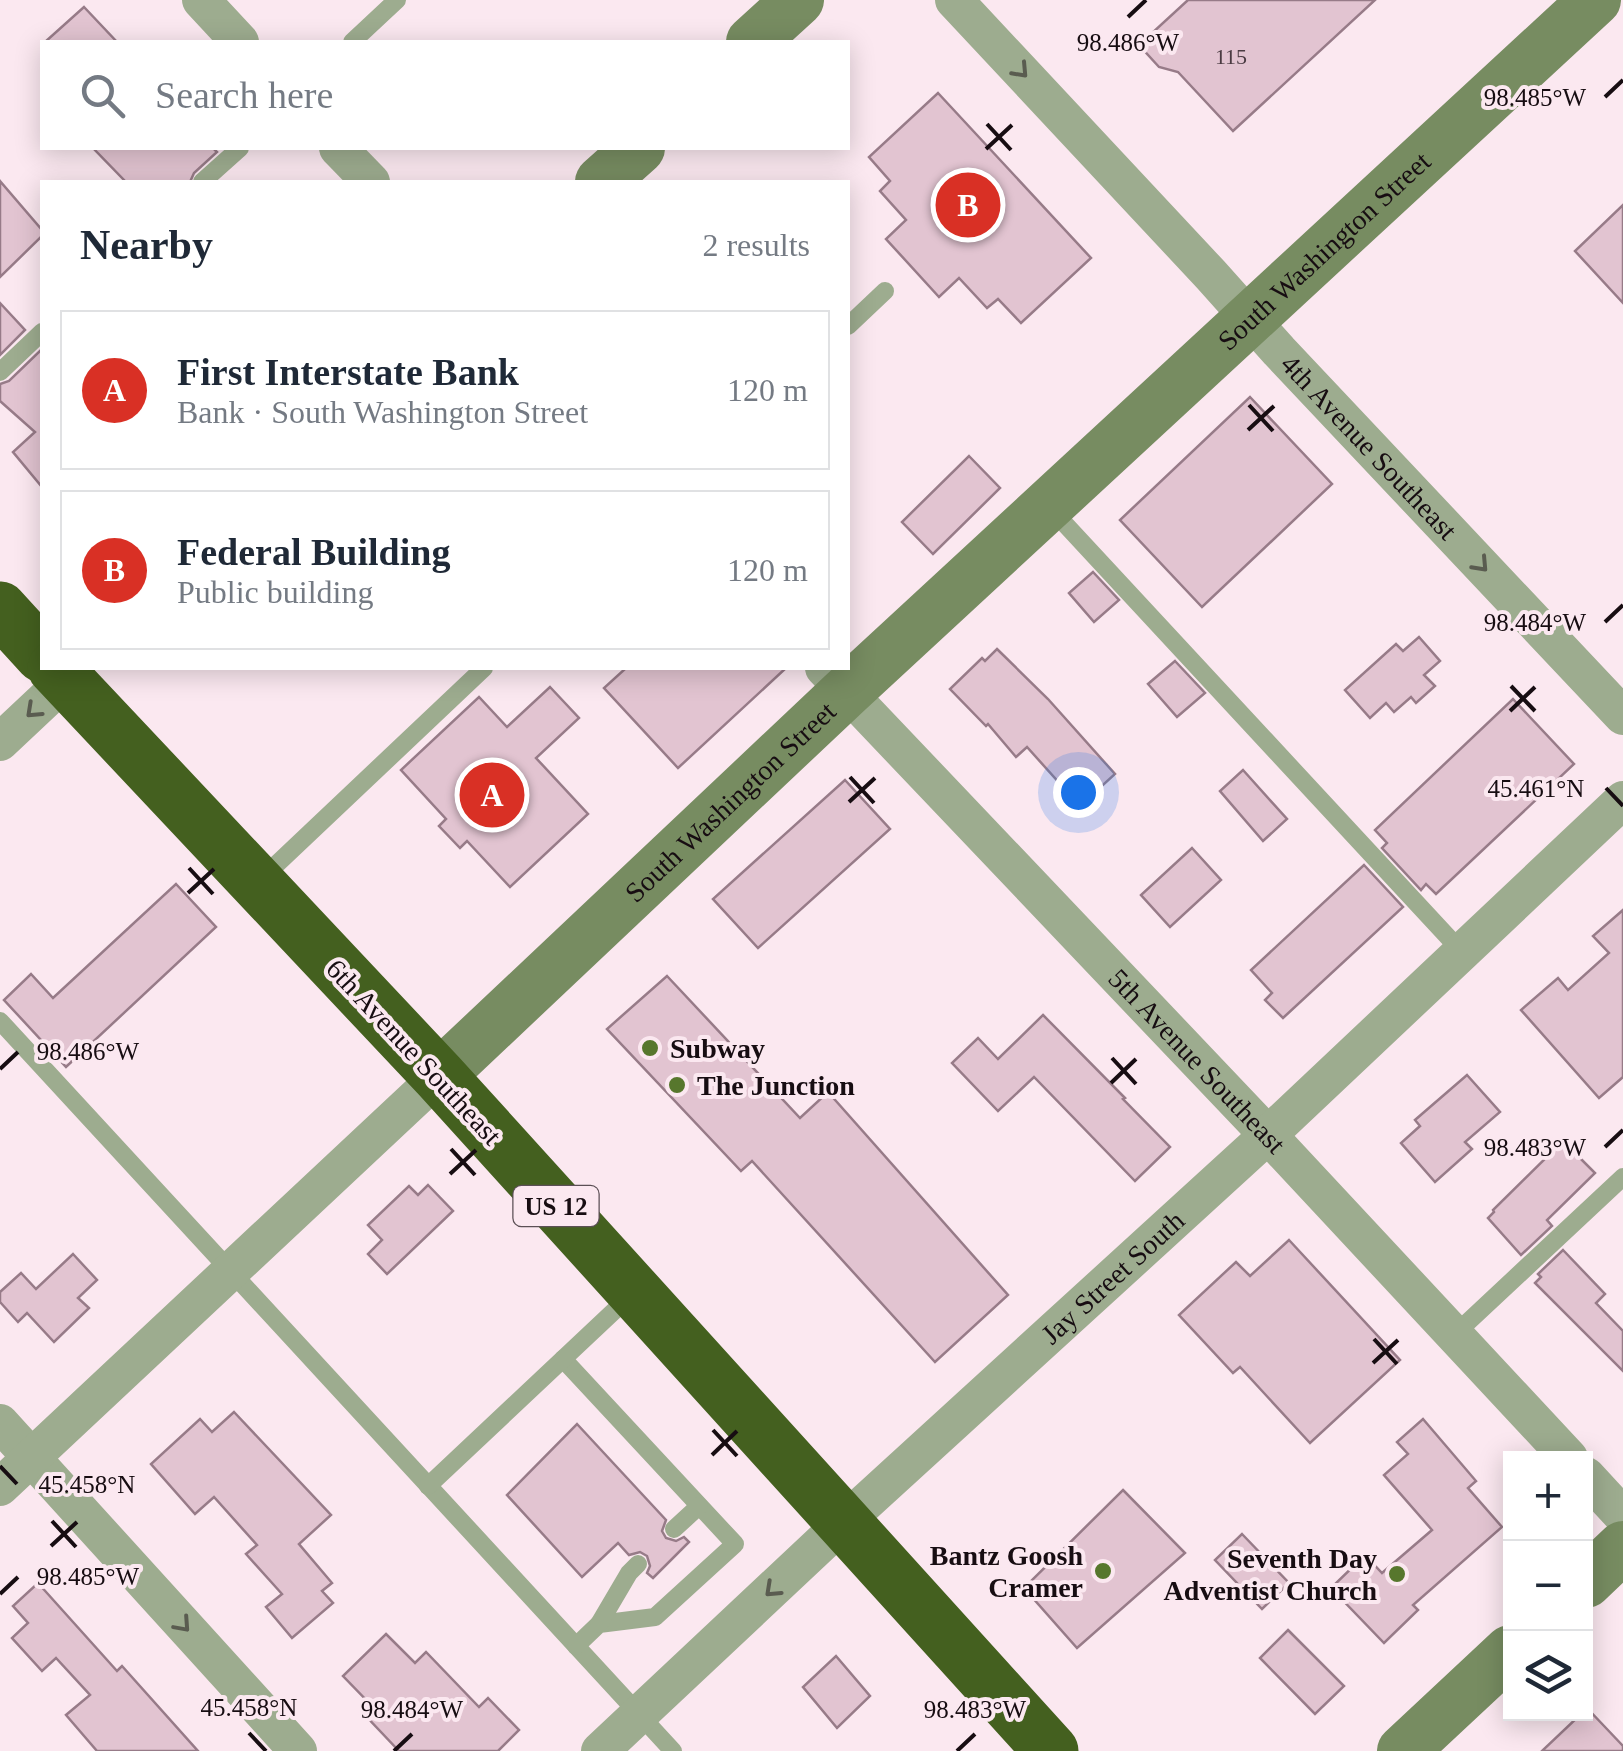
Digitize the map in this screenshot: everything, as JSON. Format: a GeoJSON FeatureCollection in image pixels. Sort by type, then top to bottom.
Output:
{"type":"FeatureCollection","features":[{"type":"Feature","properties":{"kind":"highway","name":"6th Avenue Southeast"},"geometry":{"type":"LineString","coordinates":[[0,609],[40,647]]}},
{"type":"Feature","properties":{"kind":"highway","name":"6th Avenue Southeast"},"geometry":{"type":"LineString","coordinates":[[64,670],[439,1076],[1052,1751]]}},
{"type":"Feature","properties":{"kind":"street"},"geometry":{"type":"LineString","coordinates":[[201,0],[238,40]]}},
{"type":"Feature","properties":{"kind":"street"},"geometry":{"type":"LineString","coordinates":[[754,40],[798,0]]}},
{"type":"Feature","properties":{"kind":"street","name":"4th Avenue Southeast"},"geometry":{"type":"LineString","coordinates":[[954,0],[1623,716]]}},
{"type":"Feature","properties":{"kind":"street","name":"South Washington Street"},"geometry":{"type":"LineString","coordinates":[[850,668],[1048,505],[1595,0]]}},
{"type":"Feature","properties":{"kind":"street"},"geometry":{"type":"LineString","coordinates":[[340,150],[370,180]]}},
{"type":"Feature","properties":{"kind":"street"},"geometry":{"type":"LineString","coordinates":[[603,180],[637,150]]}},
{"type":"Feature","properties":{"kind":"street"},"geometry":{"type":"LineString","coordinates":[[0,742],[59,670]]}},
{"type":"Feature","properties":{"kind":"street","name":"South Washington Street"},"geometry":{"type":"LineString","coordinates":[[0,1487],[439,1076],[835,680]]}},
{"type":"Feature","properties":{"kind":"street","name":"5th Avenue Southeast"},"geometry":{"type":"LineString","coordinates":[[835,680],[1562,1451]]}},
{"type":"Feature","properties":{"kind":"street","name":"Jay Street South"},"geometry":{"type":"LineString","coordinates":[[600,1751],[1268,1135],[1623,800]]}},
{"type":"Feature","properties":{"kind":"street"},"geometry":{"type":"LineString","coordinates":[[0,1423],[298,1751]]}},
{"type":"Feature","properties":{"kind":"street"},"geometry":{"type":"LineString","coordinates":[[1593,1484],[1623,1516]]}},
{"type":"Feature","properties":{"kind":"street"},"geometry":{"type":"LineString","coordinates":[[1593,1575],[1623,1547]]}},
{"type":"Feature","properties":{"kind":"street"},"geometry":{"type":"LineString","coordinates":[[1403,1751],[1503,1658]]}},
{"type":"Feature","properties":{"kind":"lane"},"geometry":{"type":"LineString","coordinates":[[354,40],[397,0]]}},
{"type":"Feature","properties":{"kind":"lane"},"geometry":{"type":"LineString","coordinates":[[204,180],[238,150]]}},
{"type":"Feature","properties":{"kind":"lane"},"geometry":{"type":"LineString","coordinates":[[850,324],[885,292]]}},
{"type":"Feature","properties":{"kind":"lane"},"geometry":{"type":"LineString","coordinates":[[0,372],[40,334]]}},
{"type":"Feature","properties":{"kind":"lane"},"geometry":{"type":"LineString","coordinates":[[1048,505],[1461,951]]}},
{"type":"Feature","properties":{"kind":"lane"},"geometry":{"type":"LineString","coordinates":[[257,883],[482,670]]}},
{"type":"Feature","properties":{"kind":"lane"},"geometry":{"type":"LineString","coordinates":[[0,1021],[673,1751]]}},
{"type":"Feature","properties":{"kind":"lane"},"geometry":{"type":"LineString","coordinates":[[1454,1336],[1623,1177]]}},
{"type":"Feature","properties":{"kind":"lane"},"geometry":{"type":"LineString","coordinates":[[428,1486],[634,1292]]}},
{"type":"Feature","properties":{"kind":"lane"},"geometry":{"type":"LineString","coordinates":[[562,1359],[736,1544],[654,1617],[599,1624]]}},
{"type":"Feature","properties":{"kind":"lane"},"geometry":{"type":"LineString","coordinates":[[674,1529],[699,1506]]}},
{"type":"Feature","properties":{"kind":"lane"},"geometry":{"type":"LineString","coordinates":[[576,1646],[599,1624],[629,1572],[638,1564]]}},
{"type":"Feature","properties":{"kind":"building"},"geometry":{"type":"Polygon","coordinates":[[[1188,0],[1375,0],[1233,131],[1178,72],[1159,67],[1139,45],[1188,0]]]}},
{"type":"Feature","properties":{"kind":"building"},"geometry":{"type":"Polygon","coordinates":[[[84,7],[115,40],[47,40],[84,7]]]}},
{"type":"Feature","properties":{"kind":"building"},"geometry":{"type":"Polygon","coordinates":[[[938,93],[1091,258],[1021,323],[998,299],[987,308],[959,278],[939,297],[886,239],[906,220],[880,191],[890,181],[869,157],[938,93]]]}},
{"type":"Feature","properties":{"kind":"building"},"geometry":{"type":"Polygon","coordinates":[[[95,150],[217,152],[191,180],[124,180],[95,150]]]}},
{"type":"Feature","properties":{"kind":"building"},"geometry":{"type":"Polygon","coordinates":[[[0,181],[40,228],[40,238],[0,277],[0,181]]]}},
{"type":"Feature","properties":{"kind":"building"},"geometry":{"type":"Polygon","coordinates":[[[1623,205],[1623,303],[1575,251],[1623,205]]]}},
{"type":"Feature","properties":{"kind":"building"},"geometry":{"type":"Polygon","coordinates":[[[0,303],[25,330],[0,355],[0,303]]]}},
{"type":"Feature","properties":{"kind":"building"},"geometry":{"type":"Polygon","coordinates":[[[40,351],[40,485],[13,452],[35,432],[0,401],[0,384],[9,381],[40,351]]]}},
{"type":"Feature","properties":{"kind":"building"},"geometry":{"type":"Polygon","coordinates":[[[1250,397],[1332,484],[1202,607],[1120,520],[1250,397]]]}},
{"type":"Feature","properties":{"kind":"building"},"geometry":{"type":"Polygon","coordinates":[[[969,456],[1000,488],[933,554],[902,522],[969,456]]]}},
{"type":"Feature","properties":{"kind":"building"},"geometry":{"type":"Polygon","coordinates":[[[1093,572],[1119,600],[1094,622],[1069,593],[1093,572]]]}},
{"type":"Feature","properties":{"kind":"building"},"geometry":{"type":"Polygon","coordinates":[[[1419,637],[1440,661],[1424,675],[1435,686],[1416,703],[1411,697],[1394,712],[1386,703],[1370,718],[1345,690],[1396,644],[1403,651],[1419,637]]]}},
{"type":"Feature","properties":{"kind":"building"},"geometry":{"type":"Polygon","coordinates":[[[997,649],[1115,774],[1080,806],[1027,747],[1016,757],[950,689],[997,649]]]}},
{"type":"Feature","properties":{"kind":"building"},"geometry":{"type":"Polygon","coordinates":[[[1175,661],[1205,693],[1177,717],[1148,684],[1175,661]]]}},
{"type":"Feature","properties":{"kind":"building"},"geometry":{"type":"Polygon","coordinates":[[[624,670],[784,670],[678,768],[604,688],[624,670]]]}},
{"type":"Feature","properties":{"kind":"building"},"geometry":{"type":"Polygon","coordinates":[[[550,687],[579,718],[536,758],[588,814],[510,887],[467,841],[460,848],[439,826],[446,819],[401,770],[479,697],[507,727],[550,687]]]}},
{"type":"Feature","properties":{"kind":"building"},"geometry":{"type":"Polygon","coordinates":[[[1513,699],[1574,764],[1436,894],[1426,884],[1421,890],[1382,848],[1387,843],[1375,830],[1513,699]]]}},
{"type":"Feature","properties":{"kind":"building"},"geometry":{"type":"Polygon","coordinates":[[[1243,770],[1287,819],[1263,841],[1220,791],[1243,770]]]}},
{"type":"Feature","properties":{"kind":"building"},"geometry":{"type":"Polygon","coordinates":[[[845,780],[890,829],[758,948],[713,899],[845,780]]]}},
{"type":"Feature","properties":{"kind":"building"},"geometry":{"type":"Polygon","coordinates":[[[1192,848],[1221,880],[1170,927],[1141,895],[1192,848]]]}},
{"type":"Feature","properties":{"kind":"building"},"geometry":{"type":"Polygon","coordinates":[[[1364,865],[1403,907],[1283,1018],[1265,1000],[1272,993],[1251,970],[1364,865]]]}},
{"type":"Feature","properties":{"kind":"building"},"geometry":{"type":"Polygon","coordinates":[[[176,884],[216,927],[66,1067],[4,1000],[31,974],[53,998],[176,884]]]}},
{"type":"Feature","properties":{"kind":"building"},"geometry":{"type":"Polygon","coordinates":[[[1623,910],[1623,1077],[1599,1098],[1521,1010],[1558,978],[1568,990],[1609,953],[1593,936],[1623,910]]]}},
{"type":"Feature","properties":{"kind":"building"},"geometry":{"type":"Polygon","coordinates":[[[667,976],[800,1118],[828,1092],[1008,1295],[935,1362],[752,1161],[741,1171],[607,1029],[667,976]]]}},
{"type":"Feature","properties":{"kind":"building"},"geometry":{"type":"Polygon","coordinates":[[[1043,1015],[1170,1147],[1135,1181],[1034,1077],[998,1111],[952,1063],[978,1038],[998,1059],[1043,1015]]]}},
{"type":"Feature","properties":{"kind":"building"},"geometry":{"type":"Polygon","coordinates":[[[1467,1075],[1500,1112],[1465,1142],[1472,1149],[1435,1182],[1401,1143],[1420,1126],[1415,1120],[1467,1075]]]}},
{"type":"Feature","properties":{"kind":"building"},"geometry":{"type":"Polygon","coordinates":[[[1563,1141],[1595,1173],[1547,1220],[1552,1226],[1521,1255],[1488,1218],[1563,1141]]]}},
{"type":"Feature","properties":{"kind":"building"},"geometry":{"type":"Polygon","coordinates":[[[428,1185],[453,1211],[387,1274],[368,1254],[382,1240],[368,1225],[409,1186],[418,1195],[428,1185]]]}},
{"type":"Feature","properties":{"kind":"building"},"geometry":{"type":"Polygon","coordinates":[[[1289,1240],[1400,1360],[1310,1443],[1240,1367],[1233,1373],[1179,1315],[1236,1262],[1250,1276],[1289,1240]]]}},
{"type":"Feature","properties":{"kind":"building"},"geometry":{"type":"Polygon","coordinates":[[[1563,1250],[1605,1294],[1596,1303],[1623,1331],[1623,1371],[1535,1283],[1541,1277],[1538,1274],[1563,1250]]]}},
{"type":"Feature","properties":{"kind":"building"},"geometry":{"type":"Polygon","coordinates":[[[73,1254],[97,1280],[78,1298],[89,1308],[54,1342],[27,1313],[18,1322],[0,1302],[0,1292],[21,1273],[36,1289],[73,1254]]]}},
{"type":"Feature","properties":{"kind":"building"},"geometry":{"type":"Polygon","coordinates":[[[234,1412],[331,1515],[299,1544],[332,1583],[322,1591],[333,1603],[292,1638],[266,1607],[282,1594],[246,1554],[257,1545],[214,1497],[195,1514],[151,1464],[200,1419],[212,1432],[234,1412]]]}},
{"type":"Feature","properties":{"kind":"building"},"geometry":{"type":"Polygon","coordinates":[[[1423,1419],[1476,1481],[1468,1488],[1502,1527],[1413,1605],[1418,1610],[1384,1643],[1331,1588],[1365,1555],[1382,1573],[1432,1530],[1384,1475],[1408,1454],[1397,1442],[1423,1419]]]}},
{"type":"Feature","properties":{"kind":"building"},"geometry":{"type":"Polygon","coordinates":[[[577,1424],[666,1520],[662,1531],[666,1538],[676,1541],[684,1537],[689,1542],[653,1578],[647,1573],[647,1556],[640,1552],[629,1555],[618,1543],[582,1577],[507,1495],[577,1424]]]}},
{"type":"Feature","properties":{"kind":"building","name":"Bantz Goosh Cramer"},"geometry":{"type":"Polygon","coordinates":[[[1123,1490],[1185,1553],[1077,1648],[1024,1588],[1123,1490]]]}},
{"type":"Feature","properties":{"kind":"building"},"geometry":{"type":"Polygon","coordinates":[[[1242,1534],[1289,1583],[1262,1609],[1215,1560],[1242,1534]]]}},
{"type":"Feature","properties":{"kind":"building"},"geometry":{"type":"Polygon","coordinates":[[[38,1583],[117,1671],[122,1666],[198,1751],[97,1751],[66,1715],[90,1695],[56,1658],[42,1671],[12,1638],[28,1623],[13,1606],[38,1583]]]}},
{"type":"Feature","properties":{"kind":"building"},"geometry":{"type":"Polygon","coordinates":[[[1288,1630],[1344,1686],[1315,1714],[1260,1658],[1288,1630]]]}},
{"type":"Feature","properties":{"kind":"building"},"geometry":{"type":"Polygon","coordinates":[[[386,1634],[415,1663],[426,1652],[479,1707],[488,1698],[519,1730],[498,1751],[399,1751],[363,1713],[371,1705],[343,1676],[386,1634]]]}},
{"type":"Feature","properties":{"kind":"building"},"geometry":{"type":"Polygon","coordinates":[[[836,1656],[870,1696],[837,1728],[803,1687],[836,1656]]]}},
{"type":"Feature","properties":{"kind":"building"},"geometry":{"type":"Polygon","coordinates":[[[1593,1714],[1623,1746],[1623,1751],[1542,1751],[1574,1721],[1593,1721],[1593,1714]]]}},
{"type":"Feature","properties":{"kind":"place","name":"Federal Building"},"geometry":{"type":"Point","coordinates":[968,205]}},
{"type":"Feature","properties":{"kind":"place","name":"First Interstate Bank"},"geometry":{"type":"Point","coordinates":[492,795]}},
{"type":"Feature","properties":{"kind":"place","name":"Subway"},"geometry":{"type":"Point","coordinates":[650,1048]}},
{"type":"Feature","properties":{"kind":"place","name":"The Junction"},"geometry":{"type":"Point","coordinates":[677,1085]}},
{"type":"Feature","properties":{"kind":"place","name":"Bantz Goosh Cramer"},"geometry":{"type":"Point","coordinates":[1103,1571]}},
{"type":"Feature","properties":{"kind":"place","name":"Seventh Day Adventist Church"},"geometry":{"type":"Point","coordinates":[1397,1574]}}]}
